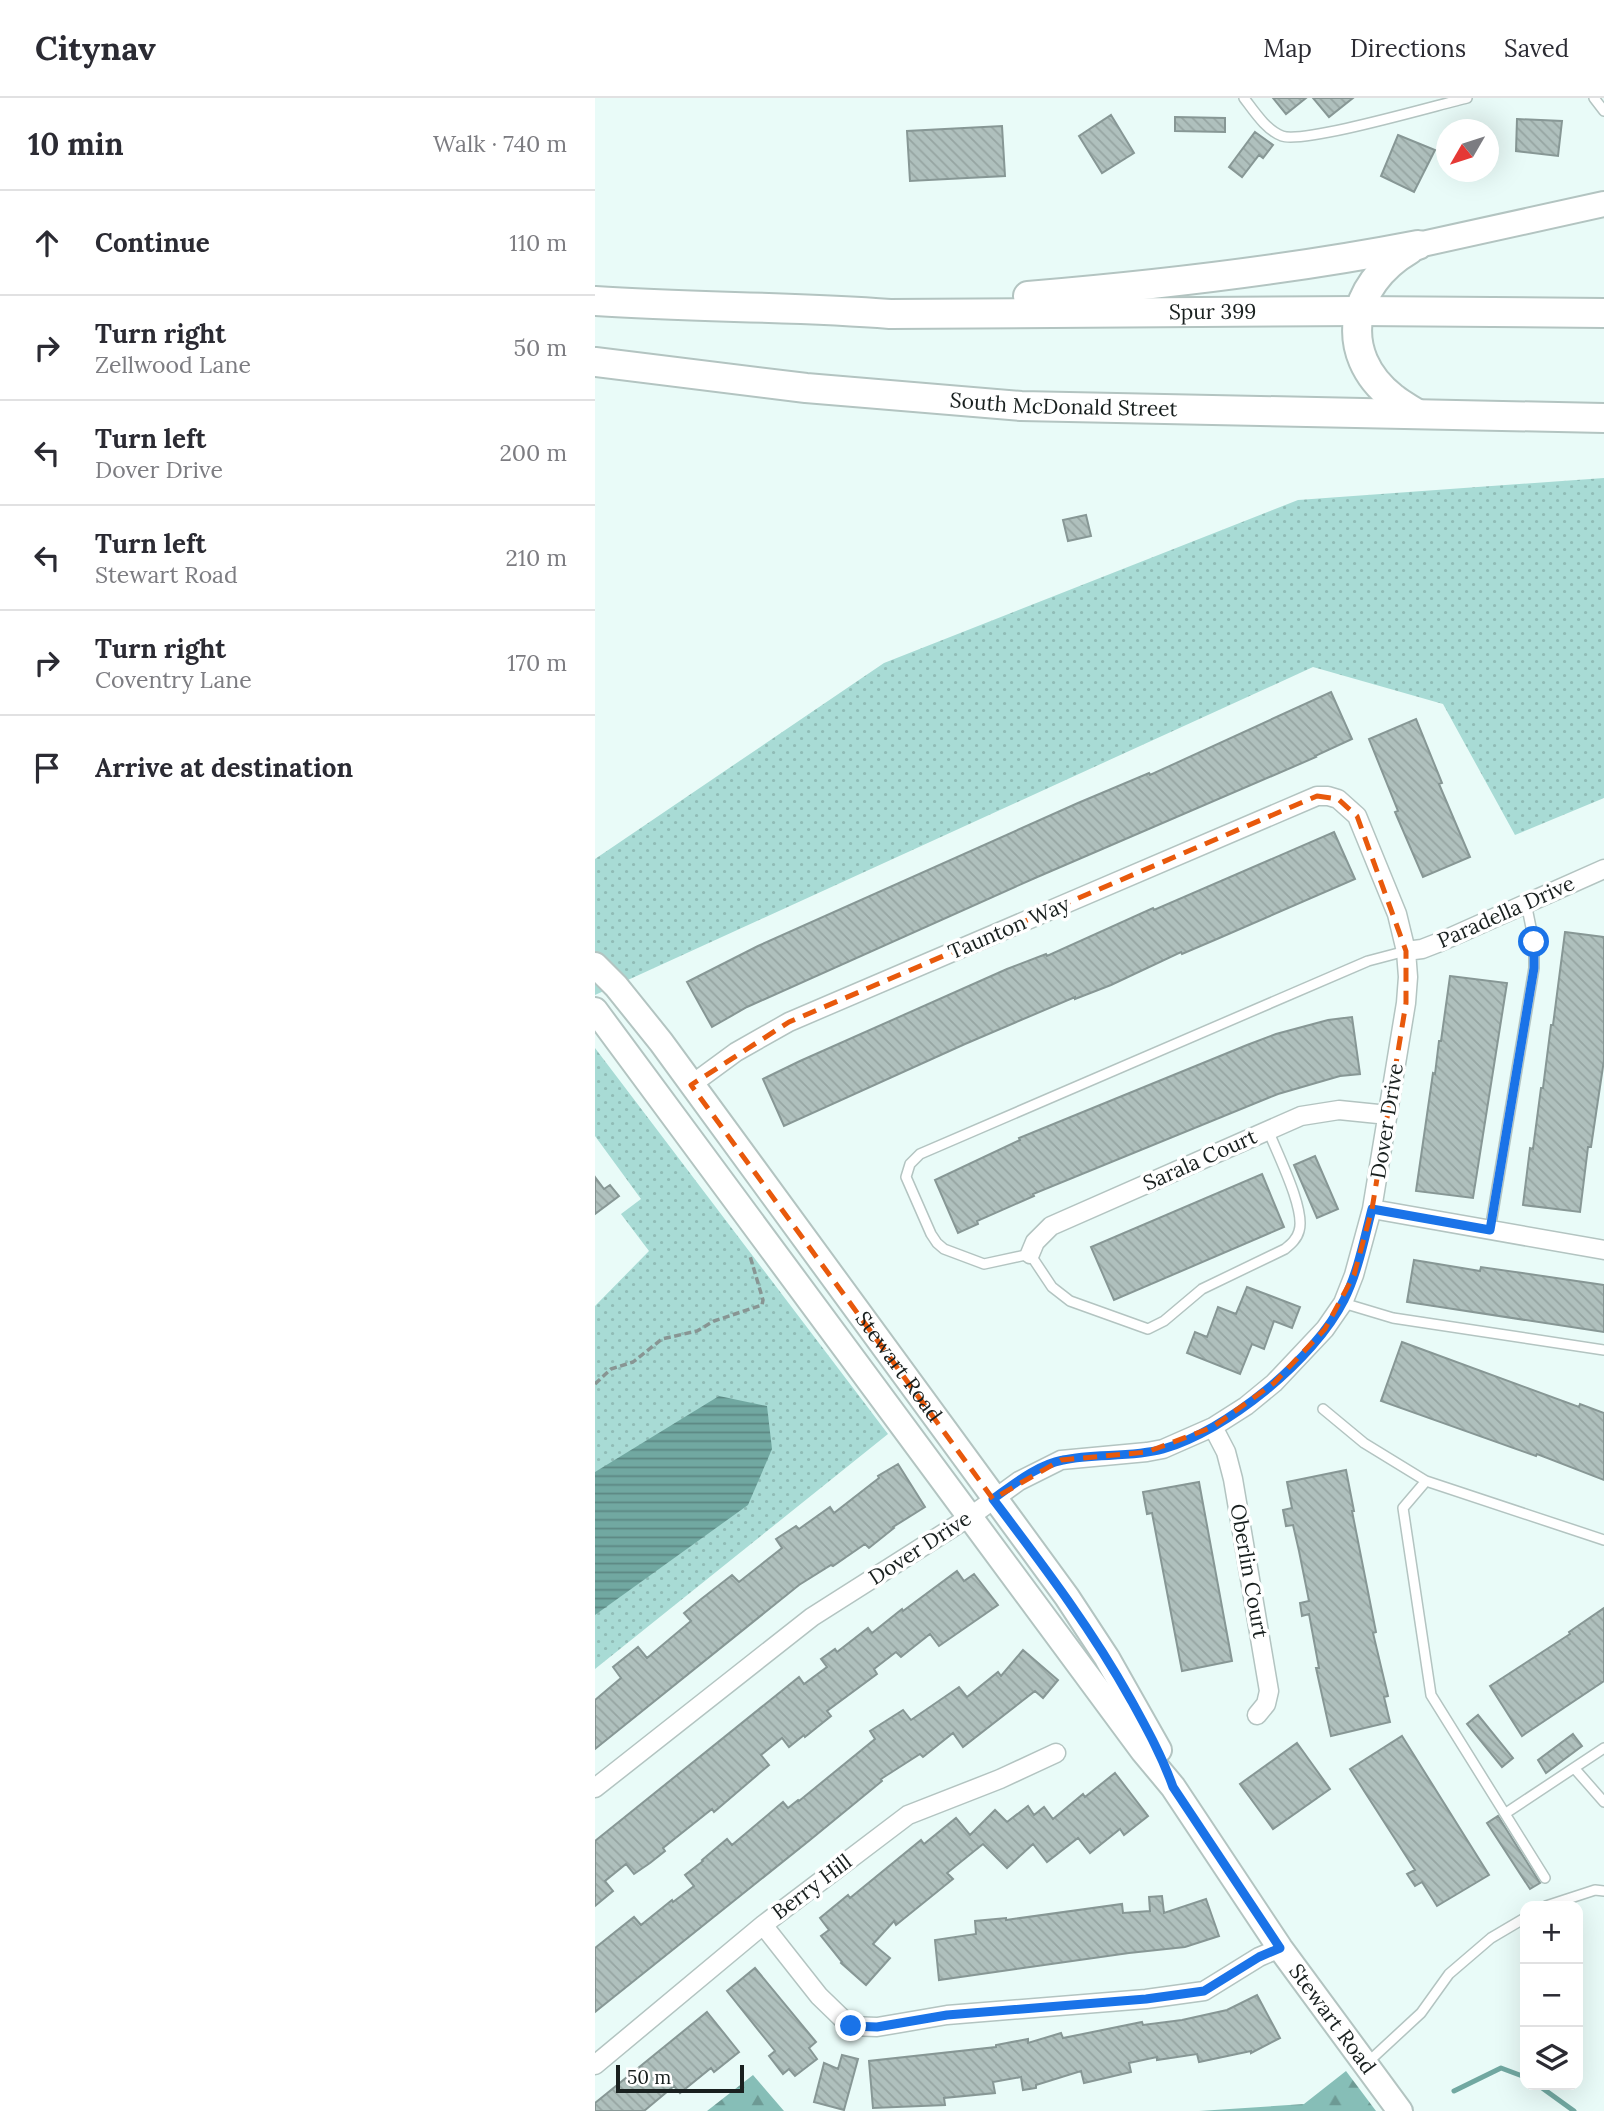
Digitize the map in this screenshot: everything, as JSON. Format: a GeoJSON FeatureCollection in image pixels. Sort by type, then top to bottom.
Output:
{"type":"FeatureCollection","features":[{"type":"Feature","properties":{"kind":"main road"},"geometry":{"type":"LineString","coordinates":[[595,301],[663,306],[823,309],[1110,290],[1249,272],[1418,245]]}},
{"type":"Feature","properties":{"kind":"main road"},"geometry":{"type":"LineString","coordinates":[[1416,413],[1392,398],[1368,368],[1356,335],[1359,311],[1367,290],[1377,275],[1386,265],[1418,245]]}},
{"type":"Feature","properties":{"kind":"main road","name":"Spur 399"},"geometry":{"type":"LineString","coordinates":[[823,309],[890,314],[1359,311],[1604,313]]}},
{"type":"Feature","properties":{"kind":"main road","name":"South McDonald Street"},"geometry":{"type":"LineString","coordinates":[[595,362],[806,388],[1021,406],[1536,415]]}},
{"type":"Feature","properties":{"kind":"main road"},"geometry":{"type":"LineString","coordinates":[[1536,415],[1604,418]]}},
{"type":"Feature","properties":{"kind":"street"},"geometry":{"type":"LineString","coordinates":[[1418,245],[1604,204]]}},
{"type":"Feature","properties":{"kind":"street"},"geometry":{"type":"LineString","coordinates":[[1536,415],[1604,403]]}},
{"type":"Feature","properties":{"kind":"street","name":"Taunton Way"},"geometry":{"type":"LineString","coordinates":[[691,1085],[736,1052],[789,1022],[1317,796],[1338,799]]}},
{"type":"Feature","properties":{"kind":"street","name":"Dover Drive"},"geometry":{"type":"LineString","coordinates":[[595,1788],[812,1618],[971,1516],[1032,1473],[1061,1460],[1163,1449],[1213,1427],[1246,1406],[1274,1383],[1318,1337],[1343,1303],[1354,1275],[1372,1209],[1406,1003],[1406,951],[1397,914],[1357,816],[1338,799]]}},
{"type":"Feature","properties":{"kind":"street","name":"Paradella Drive"},"geometry":{"type":"LineString","coordinates":[[1406,951],[1422,949],[1440,942],[1604,869]]}},
{"type":"Feature","properties":{"kind":"street","name":"Stewart Road"},"geometry":{"type":"LineString","coordinates":[[595,965],[646,1023],[1067,1597],[1107,1658],[1163,1757],[1173,1787]]}},
{"type":"Feature","properties":{"kind":"street","name":"Stewart Road"},"geometry":{"type":"LineString","coordinates":[[595,1010],[1143,1751],[1173,1787],[1280,1948],[1400,2111]]}},
{"type":"Feature","properties":{"kind":"street","name":"Sarala Court"},"geometry":{"type":"LineString","coordinates":[[1030,1254],[1035,1242],[1051,1226],[1313,1112],[1339,1110],[1388,1115]]}},
{"type":"Feature","properties":{"kind":"street"},"geometry":{"type":"LineString","coordinates":[[1372,1209],[1604,1250]]}},
{"type":"Feature","properties":{"kind":"street","name":"Oberlin Court"},"geometry":{"type":"LineString","coordinates":[[1213,1427],[1226,1452],[1233,1479],[1269,1691],[1266,1703],[1257,1714]]}},
{"type":"Feature","properties":{"kind":"street","name":"Berry Hill"},"geometry":{"type":"LineString","coordinates":[[595,2065],[763,1925],[908,1815],[1000,1779],[1056,1753]]}},
{"type":"Feature","properties":{"kind":"street"},"geometry":{"type":"LineString","coordinates":[[763,1925],[819,1996],[851,2026],[877,2027],[947,2015],[1146,1999],[1204,1991],[1259,1957],[1280,1948]]}},
{"type":"Feature","properties":{"kind":"lane"},"geometry":{"type":"LineString","coordinates":[[1244,98],[1275,131],[1292,138],[1323,134],[1467,98]]}},
{"type":"Feature","properties":{"kind":"lane"},"geometry":{"type":"LineString","coordinates":[[1594,98],[1604,111]]}},
{"type":"Feature","properties":{"kind":"lane"},"geometry":{"type":"LineString","coordinates":[[1490,1230],[1534,968],[1534,942],[1526,903]]}},
{"type":"Feature","properties":{"kind":"lane"},"geometry":{"type":"LineString","coordinates":[[1268,1130],[1300,1212],[1299,1232],[1285,1249],[1202,1289],[1157,1326],[1148,1329],[1060,1295],[1030,1254],[984,1264],[944,1249],[930,1234],[906,1177],[910,1164],[920,1154],[1355,967],[1386,955],[1406,951]]}},
{"type":"Feature","properties":{"kind":"lane"},"geometry":{"type":"LineString","coordinates":[[1343,1303],[1393,1318],[1604,1350]]}},
{"type":"Feature","properties":{"kind":"lane"},"geometry":{"type":"LineString","coordinates":[[1323,1409],[1364,1443],[1426,1481],[1604,1540]]}},
{"type":"Feature","properties":{"kind":"lane"},"geometry":{"type":"LineString","coordinates":[[1426,1481],[1403,1508],[1431,1695],[1545,1878]]}},
{"type":"Feature","properties":{"kind":"lane"},"geometry":{"type":"LineString","coordinates":[[1506,1814],[1604,1748]]}},
{"type":"Feature","properties":{"kind":"lane"},"geometry":{"type":"LineString","coordinates":[[1575,1769],[1604,1802]]}},
{"type":"Feature","properties":{"kind":"lane"},"geometry":{"type":"LineString","coordinates":[[1561,1901],[1595,1890],[1604,1891]]}},
{"type":"Feature","properties":{"kind":"lane"},"geometry":{"type":"LineString","coordinates":[[1366,2064],[1422,2013],[1449,1974],[1491,1938],[1520,1921]]}},
{"type":"Feature","properties":{"kind":"path"},"geometry":{"type":"LineString","coordinates":[[595,1384],[611,1369],[633,1362],[662,1339],[697,1331],[714,1321],[762,1305],[763,1300],[749,1252]]}},
{"type":"Feature","properties":{"kind":"highlighted area"},"geometry":{"type":"Polygon","coordinates":[[[1317,796],[1338,799],[1357,816],[1406,951],[1406,1003],[1372,1209],[1354,1275],[1325,1329],[1274,1383],[1213,1427],[1147,1452],[1061,1460],[993,1499],[691,1085],[789,1022],[1317,796]]]}},
{"type":"Feature","properties":{"kind":"shaded area"},"geometry":{"type":"Polygon","coordinates":[[[1604,478],[1604,798],[1515,835],[1443,704],[1313,667],[595,995],[595,859],[884,663],[1298,500],[1604,478]]]}},
{"type":"Feature","properties":{"kind":"shaded area"},"geometry":{"type":"Polygon","coordinates":[[[595,1048],[888,1434],[595,1669],[595,1306],[649,1251],[621,1214],[641,1199],[595,1136],[595,1048]]]}},
{"type":"Feature","properties":{"kind":"shaded area"},"geometry":{"type":"Polygon","coordinates":[[[719,1396],[767,1406],[772,1449],[748,1505],[595,1615],[595,1472],[719,1396]]]}},
{"type":"Feature","properties":{"kind":"green space"},"geometry":{"type":"Polygon","coordinates":[[[1346,2071],[1376,2111],[1199,2111],[1304,2104],[1346,2071]]]}},
{"type":"Feature","properties":{"kind":"green space"},"geometry":{"type":"Polygon","coordinates":[[[753,2075],[784,2111],[707,2111],[753,2075]]]}},
{"type":"Feature","properties":{"kind":"building"},"geometry":{"type":"Polygon","coordinates":[[[1273,98],[1306,98],[1286,114],[1273,98]]]}},
{"type":"Feature","properties":{"kind":"building"},"geometry":{"type":"Polygon","coordinates":[[[1313,98],[1353,98],[1329,117],[1313,98]]]}},
{"type":"Feature","properties":{"kind":"building"},"geometry":{"type":"Polygon","coordinates":[[[1111,115],[1134,153],[1102,173],[1079,136],[1111,115]]]}},
{"type":"Feature","properties":{"kind":"building"},"geometry":{"type":"Polygon","coordinates":[[[1175,117],[1225,118],[1225,132],[1175,131],[1175,117]]]}},
{"type":"Feature","properties":{"kind":"building"},"geometry":{"type":"Polygon","coordinates":[[[1517,119],[1562,121],[1558,156],[1516,151],[1517,119]]]}},
{"type":"Feature","properties":{"kind":"building"},"geometry":{"type":"Polygon","coordinates":[[[1002,126],[1005,176],[910,181],[907,131],[1002,126]]]}},
{"type":"Feature","properties":{"kind":"building"},"geometry":{"type":"Polygon","coordinates":[[[1255,132],[1273,145],[1263,158],[1259,155],[1242,177],[1229,167],[1255,132]]]}},
{"type":"Feature","properties":{"kind":"building"},"geometry":{"type":"Polygon","coordinates":[[[1398,135],[1435,150],[1414,192],[1381,176],[1398,135]]]}},
{"type":"Feature","properties":{"kind":"building"},"geometry":{"type":"Polygon","coordinates":[[[1086,515],[1091,536],[1068,541],[1063,520],[1086,515]]]}},
{"type":"Feature","properties":{"kind":"building"},"geometry":{"type":"Polygon","coordinates":[[[1331,692],[1352,739],[1316,757],[1035,878],[747,1007],[712,1027],[687,982],[758,946],[1078,803],[1149,773],[1150,775],[1331,692]]]}},
{"type":"Feature","properties":{"kind":"building"},"geometry":{"type":"Polygon","coordinates":[[[1416,719],[1442,783],[1439,784],[1470,857],[1423,877],[1395,812],[1398,811],[1369,739],[1416,719]]]}},
{"type":"Feature","properties":{"kind":"building"},"geometry":{"type":"Polygon","coordinates":[[[1334,832],[1355,879],[1182,954],[1181,952],[1111,985],[1075,997],[965,1044],[784,1126],[763,1079],[1007,969],[1046,954],[1047,956],[1334,832]]]}},
{"type":"Feature","properties":{"kind":"building"},"geometry":{"type":"Polygon","coordinates":[[[1565,932],[1604,937],[1604,1060],[1591,1147],[1588,1147],[1580,1212],[1523,1205],[1530,1148],[1533,1149],[1553,1025],[1565,932]]]}},
{"type":"Feature","properties":{"kind":"building"},"geometry":{"type":"Polygon","coordinates":[[[1450,976],[1507,983],[1473,1198],[1416,1191],[1450,976]]]}},
{"type":"Feature","properties":{"kind":"building"},"geometry":{"type":"Polygon","coordinates":[[[1352,1017],[1360,1074],[1340,1076],[1278,1094],[1033,1194],[1034,1196],[977,1221],[978,1224],[958,1233],[935,1180],[1020,1140],[1019,1138],[1247,1045],[1328,1020],[1352,1017]]]}},
{"type":"Feature","properties":{"kind":"building"},"geometry":{"type":"Polygon","coordinates":[[[1315,1156],[1338,1209],[1317,1218],[1294,1165],[1315,1156]]]}},
{"type":"Feature","properties":{"kind":"building"},"geometry":{"type":"Polygon","coordinates":[[[1262,1174],[1284,1227],[1114,1300],[1091,1247],[1262,1174]]]}},
{"type":"Feature","properties":{"kind":"building"},"geometry":{"type":"Polygon","coordinates":[[[595,1177],[604,1189],[610,1185],[619,1196],[595,1214],[595,1177]]]}},
{"type":"Feature","properties":{"kind":"building"},"geometry":{"type":"Polygon","coordinates":[[[1414,1260],[1480,1271],[1481,1267],[1604,1285],[1604,1332],[1407,1302],[1414,1260]]]}},
{"type":"Feature","properties":{"kind":"building"},"geometry":{"type":"Polygon","coordinates":[[[1247,1287],[1300,1307],[1292,1328],[1274,1321],[1264,1349],[1252,1344],[1240,1374],[1187,1353],[1195,1332],[1207,1337],[1218,1307],[1236,1314],[1247,1287]]]}},
{"type":"Feature","properties":{"kind":"building"},"geometry":{"type":"Polygon","coordinates":[[[1402,1342],[1579,1407],[1580,1404],[1604,1413],[1604,1480],[1537,1454],[1536,1456],[1381,1401],[1402,1342]]]}},
{"type":"Feature","properties":{"kind":"building"},"geometry":{"type":"Polygon","coordinates":[[[898,1464],[925,1507],[893,1527],[869,1548],[865,1544],[799,1585],[595,1749],[595,1700],[621,1678],[613,1667],[638,1647],[647,1658],[691,1621],[684,1613],[732,1575],[739,1582],[782,1548],[776,1539],[796,1526],[799,1529],[830,1507],[834,1513],[879,1478],[878,1476],[898,1464]]]}},
{"type":"Feature","properties":{"kind":"building"},"geometry":{"type":"Polygon","coordinates":[[[1346,1470],[1376,1632],[1373,1633],[1388,1696],[1384,1697],[1390,1722],[1331,1736],[1316,1668],[1319,1668],[1309,1614],[1302,1616],[1300,1603],[1309,1601],[1299,1551],[1293,1525],[1286,1526],[1283,1510],[1292,1508],[1287,1482],[1346,1470]]]}},
{"type":"Feature","properties":{"kind":"building"},"geometry":{"type":"Polygon","coordinates":[[[1199,1482],[1232,1661],[1182,1671],[1152,1513],[1147,1514],[1143,1492],[1199,1482]]]}},
{"type":"Feature","properties":{"kind":"building"},"geometry":{"type":"Polygon","coordinates":[[[957,1571],[964,1581],[974,1574],[998,1605],[939,1646],[930,1634],[901,1657],[896,1652],[874,1669],[877,1674],[827,1711],[831,1716],[805,1737],[804,1735],[789,1747],[782,1738],[761,1755],[769,1765],[714,1812],[712,1809],[663,1848],[665,1851],[650,1863],[634,1874],[626,1864],[605,1881],[613,1891],[595,1906],[595,1841],[799,1677],[804,1684],[827,1667],[821,1659],[835,1649],[837,1652],[868,1628],[872,1633],[957,1571]]]}},
{"type":"Feature","properties":{"kind":"building"},"geometry":{"type":"Polygon","coordinates":[[[1604,1608],[1604,1681],[1522,1736],[1490,1686],[1570,1634],[1569,1632],[1604,1608]]]}},
{"type":"Feature","properties":{"kind":"building"},"geometry":{"type":"Polygon","coordinates":[[[1023,1650],[1058,1680],[1043,1698],[1035,1691],[963,1747],[953,1733],[923,1757],[920,1754],[881,1779],[882,1781],[810,1840],[595,2012],[595,1948],[634,1917],[641,1925],[694,1886],[685,1875],[702,1860],[727,1839],[732,1845],[783,1802],[788,1808],[799,1801],[875,1739],[870,1731],[903,1710],[911,1720],[959,1687],[967,1697],[998,1672],[1001,1676],[1023,1650]]]}},
{"type":"Feature","properties":{"kind":"building"},"geometry":{"type":"Polygon","coordinates":[[[1478,1715],[1513,1758],[1502,1767],[1467,1724],[1478,1715]]]}},
{"type":"Feature","properties":{"kind":"building"},"geometry":{"type":"Polygon","coordinates":[[[1573,1734],[1582,1746],[1546,1773],[1538,1760],[1573,1734]]]}},
{"type":"Feature","properties":{"kind":"building"},"geometry":{"type":"Polygon","coordinates":[[[1402,1736],[1489,1875],[1437,1906],[1422,1882],[1415,1886],[1407,1874],[1415,1870],[1350,1769],[1402,1736]]]}},
{"type":"Feature","properties":{"kind":"building"},"geometry":{"type":"Polygon","coordinates":[[[1297,1743],[1330,1789],[1273,1829],[1240,1784],[1297,1743]]]}},
{"type":"Feature","properties":{"kind":"building"},"geometry":{"type":"Polygon","coordinates":[[[1115,1773],[1148,1816],[1124,1835],[1120,1829],[1090,1853],[1078,1838],[1047,1862],[1033,1844],[1007,1868],[983,1844],[947,1873],[953,1879],[896,1925],[894,1921],[873,1944],[890,1958],[866,1985],[841,1963],[821,1936],[829,1930],[820,1918],[848,1895],[850,1898],[921,1840],[924,1844],[956,1818],[970,1835],[995,1810],[1007,1822],[1028,1806],[1034,1815],[1044,1807],[1053,1819],[1083,1794],[1085,1797],[1115,1773]]]}},
{"type":"Feature","properties":{"kind":"building"},"geometry":{"type":"Polygon","coordinates":[[[1498,1816],[1540,1883],[1530,1889],[1487,1823],[1498,1816]]]}},
{"type":"Feature","properties":{"kind":"building"},"geometry":{"type":"Polygon","coordinates":[[[1162,1896],[1164,1913],[1206,1899],[1219,1936],[1185,1947],[939,1980],[935,1940],[976,1934],[975,1921],[1006,1920],[1122,1904],[1123,1913],[1150,1911],[1149,1897],[1162,1896]]]}},
{"type":"Feature","properties":{"kind":"building"},"geometry":{"type":"Polygon","coordinates":[[[755,1968],[816,2042],[809,2048],[817,2059],[795,2076],[789,2069],[783,2074],[769,2056],[775,2051],[727,1991],[755,1968]]]}},
{"type":"Feature","properties":{"kind":"building"},"geometry":{"type":"Polygon","coordinates":[[[1257,1995],[1280,2038],[1251,2053],[1199,2062],[1197,2054],[1157,2060],[1157,2057],[1129,2063],[1131,2072],[1084,2083],[1081,2071],[1036,2085],[1036,2088],[1023,2090],[1021,2077],[993,2082],[995,2093],[944,2098],[945,2105],[873,2108],[869,2061],[996,2047],[1028,2039],[1028,2043],[1061,2033],[1063,2038],[1142,2022],[1143,2025],[1182,2020],[1227,2010],[1257,1995]]]}},
{"type":"Feature","properties":{"kind":"building"},"geometry":{"type":"Polygon","coordinates":[[[707,2012],[739,2052],[714,2072],[711,2068],[680,2093],[674,2086],[644,2111],[595,2111],[595,2103],[707,2012]]]}},
{"type":"Feature","properties":{"kind":"building"},"geometry":{"type":"Polygon","coordinates":[[[842,2055],[858,2059],[844,2110],[814,2102],[824,2063],[838,2069],[842,2055]]]}},
{"type":"Feature","properties":{"kind":"waterway"},"geometry":{"type":"LineString","coordinates":[[1454,2091],[1501,2068],[1520,2075]]}},
{"type":"Feature","properties":{"kind":"waterway"},"geometry":{"type":"LineString","coordinates":[[1545,2090],[1574,2111]]}},
{"type":"Feature","properties":{"kind":"route"},"geometry":{"type":"LineString","coordinates":[[851,2026],[877,2027],[947,2015],[1146,1999],[1204,1991],[1259,1957],[1280,1948],[1173,1787],[1163,1757],[1107,1658],[1067,1597],[993,1499],[1032,1473],[1061,1460],[1163,1449],[1213,1427],[1246,1406],[1304,1353],[1343,1303],[1354,1275],[1372,1209],[1490,1230],[1534,968],[1534,942]]}}]}
